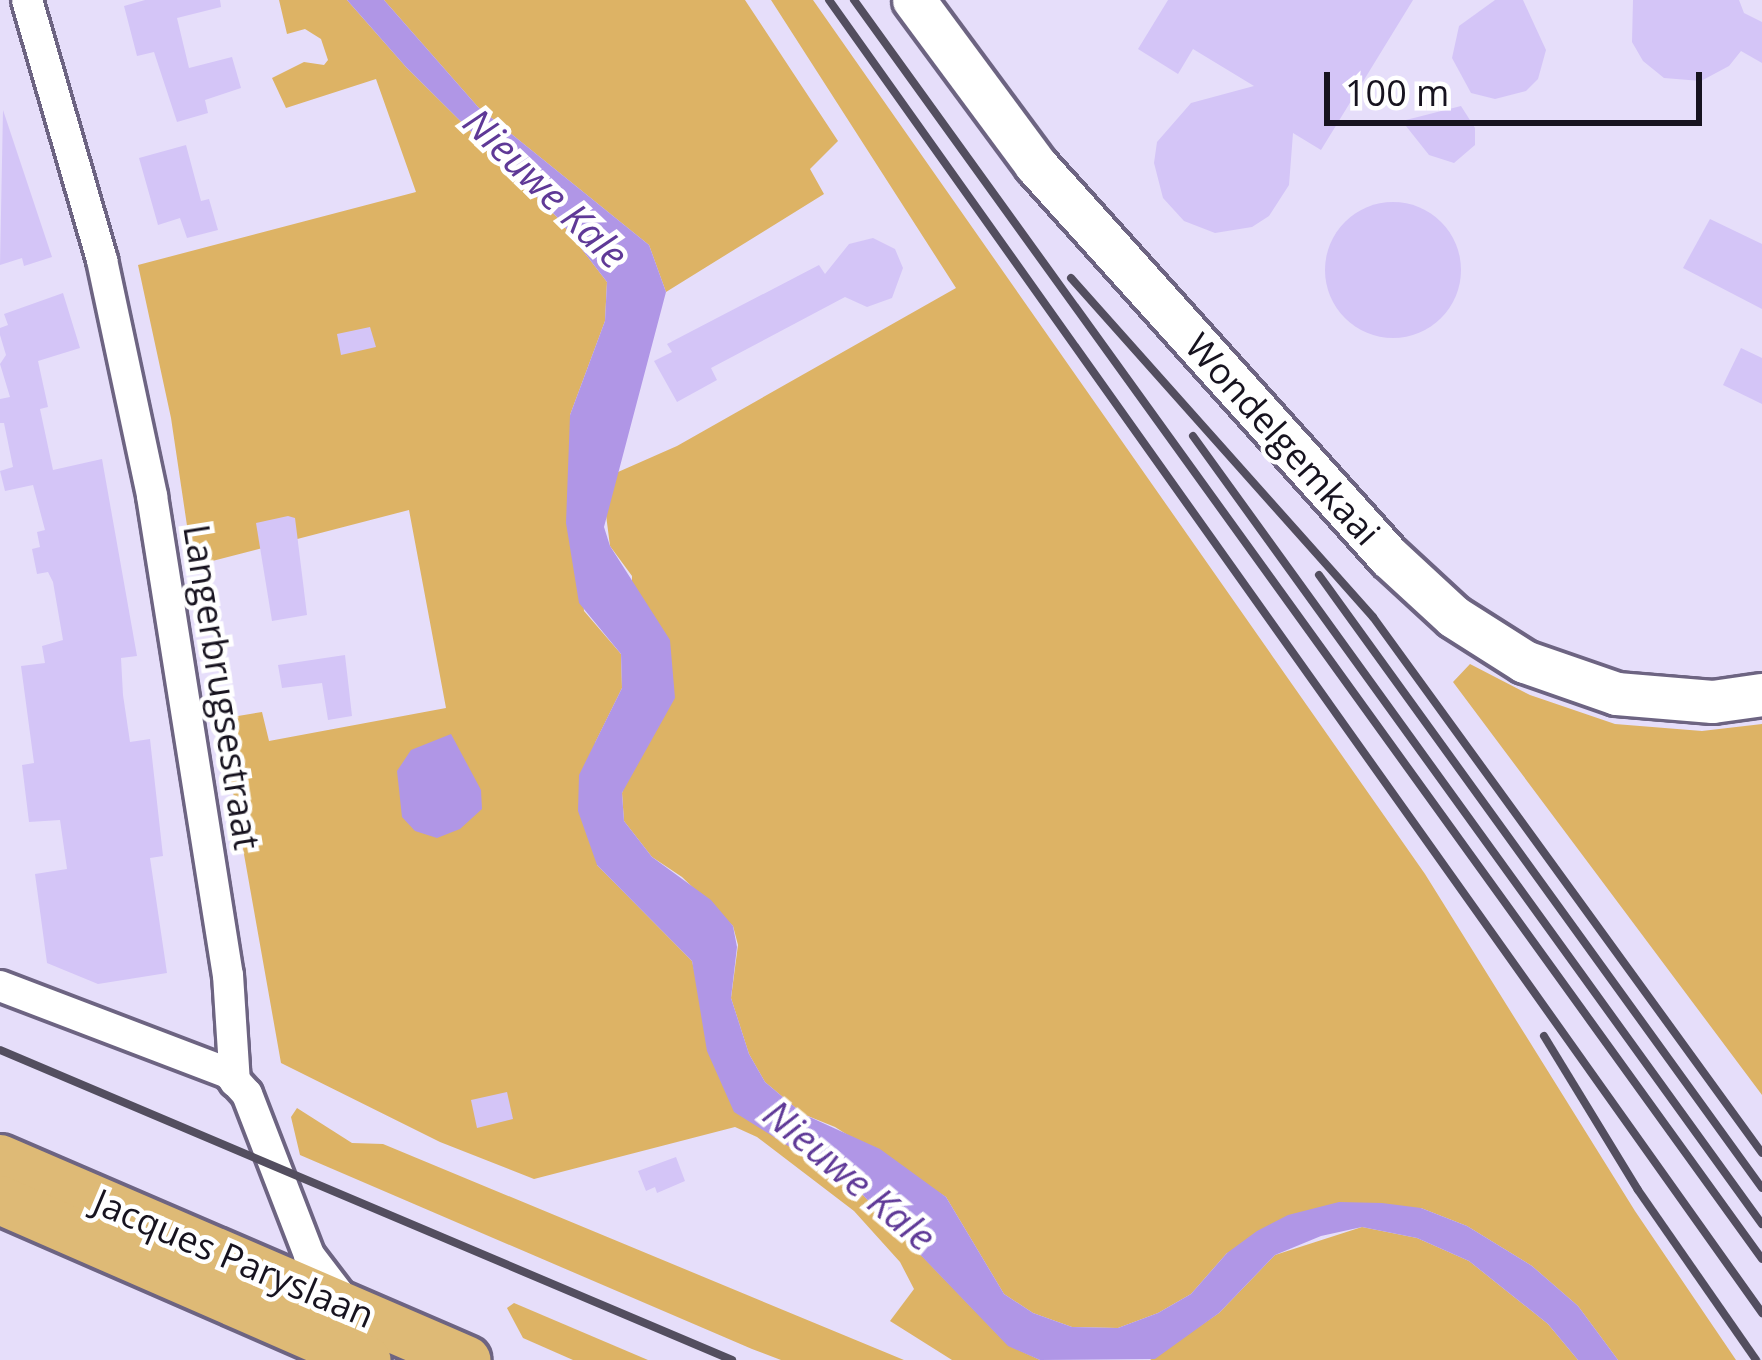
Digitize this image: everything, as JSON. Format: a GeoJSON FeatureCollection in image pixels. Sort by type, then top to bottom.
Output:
{"type":"FeatureCollection","features":[{"type":"Feature","properties":{"kind":"highway","name":"Jacques Paryslaan"},"geometry":{"type":"LineString","coordinates":[[0,1159],[466,1360]]}},
{"type":"Feature","properties":{"kind":"highway","name":"Jacques Paryslaan"},"geometry":{"type":"LineString","coordinates":[[0,1200],[367,1360]]}},
{"type":"Feature","properties":{"kind":"main road","name":"Wondelgemkaai"},"geometry":{"type":"LineString","coordinates":[[914,0],[1036,165],[1389,557],[1454,617],[1525,662],[1617,694],[1696,701],[1762,695]]}},
{"type":"Feature","properties":{"kind":"street","name":"Langerbrugsestraat"},"geometry":{"type":"LineString","coordinates":[[26,0],[102,260],[152,496],[228,975],[235,1082],[247,1094],[309,1255],[385,1360]]}},
{"type":"Feature","properties":{"kind":"street"},"geometry":{"type":"LineString","coordinates":[[0,986],[228,1073],[235,1082]]}},
{"type":"Feature","properties":{"kind":"street"},"geometry":{"type":"LineString","coordinates":[[251,1264],[284,1252],[291,1239],[291,1216]]}},
{"type":"Feature","properties":{"kind":"shaded area"},"geometry":{"type":"Polygon","coordinates":[[[279,0],[347,0],[406,67],[557,217],[607,282],[605,321],[570,415],[584,611],[621,654],[622,688],[595,743],[597,865],[692,961],[702,1002],[809,1156],[858,1190],[1008,1345],[1040,1360],[952,1360],[890,1321],[914,1289],[900,1262],[854,1211],[757,1137],[735,1127],[534,1179],[440,1142],[281,1063],[220,719],[262,712],[269,741],[446,708],[409,510],[193,566],[171,418],[138,265],[416,192],[376,79],[286,108],[272,78],[304,62],[324,65],[328,60],[321,39],[305,29],[287,34],[279,0]]]}},
{"type":"Feature","properties":{"kind":"shaded area"},"geometry":{"type":"Polygon","coordinates":[[[384,0],[745,0],[838,141],[810,169],[824,194],[666,292],[649,245],[478,107],[384,0]]]}},
{"type":"Feature","properties":{"kind":"shaded area"},"geometry":{"type":"Polygon","coordinates":[[[771,0],[813,0],[1425,874],[1635,1211],[1736,1360],[1618,1360],[1578,1306],[1532,1266],[1467,1226],[1421,1208],[1227,1253],[1191,1294],[1158,1313],[1118,1328],[1072,1327],[1033,1313],[1004,1294],[946,1197],[835,1127],[803,1114],[765,1082],[749,1054],[731,998],[738,945],[733,926],[682,877],[652,857],[624,821],[632,576],[610,546],[605,507],[618,472],[677,446],[956,288],[771,0]]]}},
{"type":"Feature","properties":{"kind":"shaded area"},"geometry":{"type":"Polygon","coordinates":[[[1470,664],[1530,695],[1615,724],[1702,731],[1762,724],[1762,1095],[1453,682],[1470,664]]]}},
{"type":"Feature","properties":{"kind":"shaded area"},"geometry":{"type":"Polygon","coordinates":[[[297,1108],[352,1143],[383,1144],[904,1360],[781,1360],[752,1349],[300,1155],[291,1117],[297,1108]]]}},
{"type":"Feature","properties":{"kind":"shaded area"},"geometry":{"type":"Polygon","coordinates":[[[1362,1227],[1417,1238],[1469,1261],[1548,1324],[1578,1360],[1150,1360],[1219,1313],[1275,1255],[1362,1227]]]}},
{"type":"Feature","properties":{"kind":"shaded area"},"geometry":{"type":"Polygon","coordinates":[[[514,1303],[648,1360],[573,1360],[523,1338],[507,1308],[514,1303]]]}},
{"type":"Feature","properties":{"kind":"water","name":"Nieuwe Kale"},"geometry":{"type":"Polygon","coordinates":[[[347,0],[384,0],[478,107],[649,245],[666,292],[604,527],[610,546],[670,640],[675,698],[622,793],[624,821],[652,857],[711,900],[733,926],[737,947],[731,998],[749,1054],[765,1082],[803,1114],[880,1149],[946,1197],[1004,1294],[1033,1313],[1072,1327],[1118,1328],[1158,1313],[1191,1294],[1227,1253],[1288,1215],[1339,1202],[1382,1203],[1421,1208],[1467,1226],[1532,1266],[1578,1306],[1618,1360],[1578,1360],[1548,1324],[1469,1261],[1417,1238],[1362,1227],[1321,1236],[1275,1255],[1219,1313],[1155,1359],[1040,1360],[1008,1346],[858,1190],[734,1112],[707,1051],[692,961],[597,865],[578,811],[579,775],[622,688],[621,654],[579,603],[566,523],[570,415],[605,321],[607,282],[557,217],[406,67],[347,0]]]}},
{"type":"Feature","properties":{"kind":"water"},"geometry":{"type":"Polygon","coordinates":[[[451,734],[481,790],[482,809],[460,829],[437,838],[415,831],[402,817],[397,771],[411,750],[451,734]]]}},
{"type":"Feature","properties":{"kind":"building"},"geometry":{"type":"Polygon","coordinates":[[[145,0],[220,0],[221,7],[177,18],[189,68],[232,57],[241,88],[205,100],[208,113],[177,122],[154,52],[137,56],[124,6],[145,0]]]}},
{"type":"Feature","properties":{"kind":"building"},"geometry":{"type":"Polygon","coordinates":[[[1168,0],[1413,0],[1321,150],[1293,133],[1289,185],[1269,216],[1252,227],[1215,233],[1184,221],[1163,198],[1154,163],[1157,142],[1191,103],[1254,86],[1193,49],[1178,74],[1138,49],[1168,0]]]}},
{"type":"Feature","properties":{"kind":"building"},"geometry":{"type":"Polygon","coordinates":[[[1495,0],[1523,0],[1546,50],[1538,79],[1526,91],[1495,99],[1471,93],[1452,58],[1459,26],[1495,0]]]}},
{"type":"Feature","properties":{"kind":"building"},"geometry":{"type":"Polygon","coordinates":[[[1633,0],[1739,0],[1744,13],[1762,22],[1762,63],[1741,51],[1729,66],[1701,81],[1664,78],[1643,61],[1632,42],[1633,0]]]}},
{"type":"Feature","properties":{"kind":"building"},"geometry":{"type":"Polygon","coordinates":[[[1461,106],[1475,128],[1475,145],[1454,163],[1429,155],[1402,121],[1461,106]]]}},
{"type":"Feature","properties":{"kind":"building"},"geometry":{"type":"Polygon","coordinates":[[[3,110],[52,257],[24,266],[22,258],[0,265],[3,110]]]}},
{"type":"Feature","properties":{"kind":"building"},"geometry":{"type":"Polygon","coordinates":[[[186,145],[201,201],[209,199],[218,230],[187,238],[180,218],[158,225],[139,158],[186,145]]]}},
{"type":"Feature","properties":{"kind":"building"},"geometry":{"type":"Polygon","coordinates":[[[1393,202],[1419,207],[1441,222],[1456,244],[1461,270],[1456,296],[1441,318],[1419,333],[1393,338],[1367,333],[1345,318],[1330,296],[1325,270],[1330,244],[1345,222],[1367,207],[1393,202]]]}},
{"type":"Feature","properties":{"kind":"building"},"geometry":{"type":"Polygon","coordinates":[[[1710,219],[1762,244],[1762,309],[1683,268],[1710,219]]]}},
{"type":"Feature","properties":{"kind":"building"},"geometry":{"type":"Polygon","coordinates":[[[873,238],[895,249],[903,268],[892,298],[867,307],[845,297],[711,368],[717,380],[677,402],[654,361],[672,352],[667,344],[819,265],[825,274],[849,244],[873,238]]]}},
{"type":"Feature","properties":{"kind":"building"},"geometry":{"type":"Polygon","coordinates":[[[63,293],[80,348],[38,361],[48,407],[40,409],[53,470],[102,459],[137,656],[121,658],[130,742],[150,739],[163,856],[150,858],[167,973],[98,984],[47,963],[35,874],[67,869],[60,820],[29,822],[22,765],[34,763],[21,666],[45,663],[42,646],[63,640],[53,582],[48,572],[37,574],[32,549],[40,547],[37,532],[45,530],[33,485],[5,491],[0,471],[13,467],[4,423],[0,423],[0,399],[10,397],[0,364],[6,355],[0,335],[0,328],[8,325],[4,314],[63,293]]]}},
{"type":"Feature","properties":{"kind":"building"},"geometry":{"type":"Polygon","coordinates":[[[370,327],[376,347],[341,355],[337,334],[370,327]]]}},
{"type":"Feature","properties":{"kind":"building"},"geometry":{"type":"Polygon","coordinates":[[[1741,348],[1762,358],[1762,404],[1723,385],[1741,348]]]}},
{"type":"Feature","properties":{"kind":"building"},"geometry":{"type":"Polygon","coordinates":[[[295,518],[307,615],[272,621],[256,523],[295,518]]]}},
{"type":"Feature","properties":{"kind":"building"},"geometry":{"type":"Polygon","coordinates":[[[345,655],[352,716],[328,720],[322,683],[282,688],[278,665],[345,655]]]}},
{"type":"Feature","properties":{"kind":"building"},"geometry":{"type":"Polygon","coordinates":[[[507,1092],[513,1119],[477,1128],[471,1100],[507,1092]]]}},
{"type":"Feature","properties":{"kind":"building"},"geometry":{"type":"Polygon","coordinates":[[[676,1157],[685,1181],[657,1193],[655,1187],[646,1191],[638,1171],[676,1157]]]}},
{"type":"Feature","properties":{"kind":"railway"},"geometry":{"type":"LineString","coordinates":[[829,0],[1762,1313]]}},
{"type":"Feature","properties":{"kind":"railway"},"geometry":{"type":"LineString","coordinates":[[854,0],[1762,1259]]}},
{"type":"Feature","properties":{"kind":"railway"},"geometry":{"type":"LineString","coordinates":[[1071,278],[1373,617],[1762,1153]]}},
{"type":"Feature","properties":{"kind":"railway"},"geometry":{"type":"LineString","coordinates":[[1193,436],[1762,1224]]}},
{"type":"Feature","properties":{"kind":"railway"},"geometry":{"type":"LineString","coordinates":[[1319,575],[1762,1188]]}},
{"type":"Feature","properties":{"kind":"railway"},"geometry":{"type":"LineString","coordinates":[[1544,1036],[1638,1190],[1756,1360]]}},
{"type":"Feature","properties":{"kind":"railway"},"geometry":{"type":"LineString","coordinates":[[0,1050],[732,1360]]}}]}
